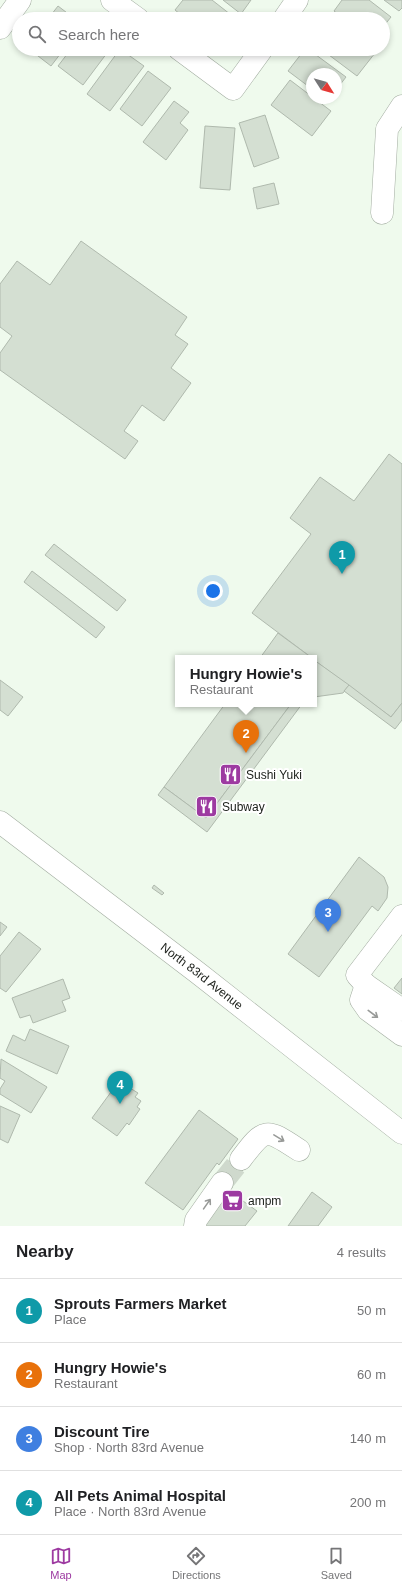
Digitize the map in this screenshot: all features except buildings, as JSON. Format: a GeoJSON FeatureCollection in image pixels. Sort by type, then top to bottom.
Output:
{"type":"FeatureCollection","features":[{"type":"Feature","properties":{"kind":"main road"},"geometry":{"type":"LineString","coordinates":[[0,28],[20,0]]}},
{"type":"Feature","properties":{"kind":"main road"},"geometry":{"type":"LineString","coordinates":[[112,0],[128,12]]}},
{"type":"Feature","properties":{"kind":"main road"},"geometry":{"type":"LineString","coordinates":[[289,12],[297,0]]}},
{"type":"Feature","properties":{"kind":"main road"},"geometry":{"type":"LineString","coordinates":[[188,56],[233,89],[257,56]]}},
{"type":"Feature","properties":{"kind":"main road"},"geometry":{"type":"LineString","coordinates":[[382,213],[387,128],[402,106]]}},
{"type":"Feature","properties":{"kind":"main road","name":"North 83rd Avenue"},"geometry":{"type":"LineString","coordinates":[[0,822],[198,973],[402,1133]]}},
{"type":"Feature","properties":{"kind":"main road"},"geometry":{"type":"LineString","coordinates":[[402,916],[362,980],[361,1000],[368,1010],[402,1035]]}},
{"type":"Feature","properties":{"kind":"main road"},"geometry":{"type":"LineString","coordinates":[[362,980],[402,1010]]}},
{"type":"Feature","properties":{"kind":"main road"},"geometry":{"type":"LineString","coordinates":[[241,1158],[254,1140],[263,1134],[270,1133],[276,1135],[299,1150]]}},
{"type":"Feature","properties":{"kind":"main road"},"geometry":{"type":"LineString","coordinates":[[195,1226],[196,1220],[222,1183]]}},
{"type":"Feature","properties":{"kind":"tunnel"},"geometry":{"type":"LineString","coordinates":[[222,1183],[241,1159]]}},
{"type":"Feature","properties":{"kind":"place","name":"Sprouts Farmers Market"},"geometry":{"type":"Point","coordinates":[342,574]}},
{"type":"Feature","properties":{"kind":"place","name":"Hungry Howie's"},"geometry":{"type":"Point","coordinates":[246,753]}},
{"type":"Feature","properties":{"kind":"place","name":"Sushi Yuki"},"geometry":{"type":"Point","coordinates":[230,775]}},
{"type":"Feature","properties":{"kind":"place","name":"Subway"},"geometry":{"type":"Point","coordinates":[207,807]}},
{"type":"Feature","properties":{"kind":"place","name":"Discount Tire"},"geometry":{"type":"Point","coordinates":[328,932]}},
{"type":"Feature","properties":{"kind":"place","name":"All Pets Animal Hospital"},"geometry":{"type":"Point","coordinates":[120,1104]}},
{"type":"Feature","properties":{"kind":"place","name":"ampm"},"geometry":{"type":"Point","coordinates":[232,1201]}}]}
